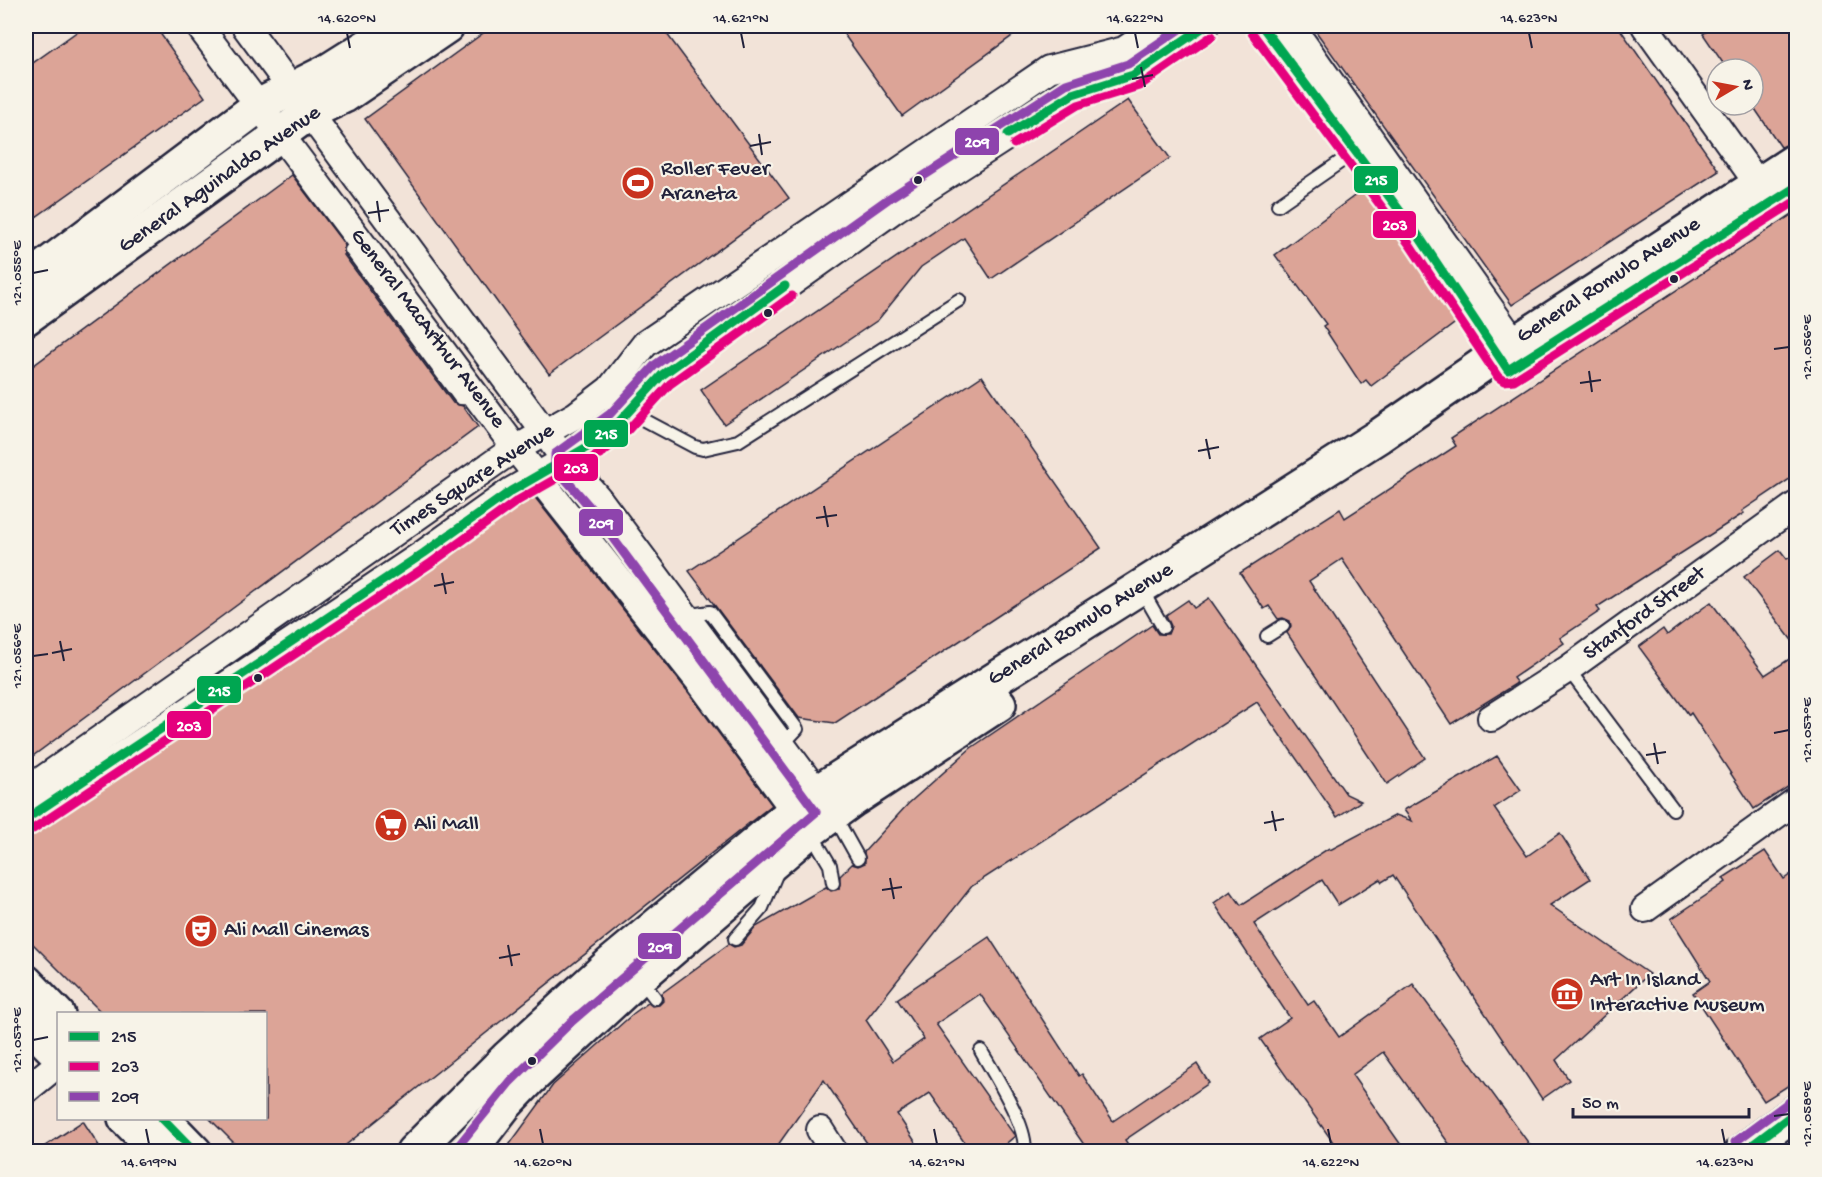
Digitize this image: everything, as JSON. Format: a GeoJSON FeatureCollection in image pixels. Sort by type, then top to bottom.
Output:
{"type":"FeatureCollection","features":[{"type":"Feature","properties":{"kind":"street","name":"General MacArthur Avenue"},"geometry":{"type":"LineString","coordinates":[[199,26],[516,449],[701,684],[813,812]]}},
{"type":"Feature","properties":{"kind":"street","name":"General MacArthur Avenue"},"geometry":{"type":"LineString","coordinates":[[245,26],[565,460],[598,498],[782,745],[813,812]]}},
{"type":"Feature","properties":{"kind":"street","name":"General Aguinaldo Avenue"},"geometry":{"type":"LineString","coordinates":[[26,318],[281,133],[301,100],[326,72],[399,26]]}},
{"type":"Feature","properties":{"kind":"street","name":"General Aguinaldo Avenue"},"geometry":{"type":"LineString","coordinates":[[26,281],[260,105],[344,96],[447,26]]}},
{"type":"Feature","properties":{"kind":"street","name":"Times Square Avenue"},"geometry":{"type":"LineString","coordinates":[[31,810],[516,449],[576,415],[610,389],[645,344],[1049,69],[1124,50],[1160,26]]}},
{"type":"Feature","properties":{"kind":"street","name":"Times Square Avenue"},"geometry":{"type":"LineString","coordinates":[[31,810],[424,553],[511,490],[596,442],[629,412],[662,375],[895,209],[1073,94],[1133,75],[1205,26]]}},
{"type":"Feature","properties":{"kind":"street"},"geometry":{"type":"LineString","coordinates":[[1262,26],[1512,357]]}},
{"type":"Feature","properties":{"kind":"street"},"geometry":{"type":"LineString","coordinates":[[1291,26],[1512,357]]}},
{"type":"Feature","properties":{"kind":"street"},"geometry":{"type":"LineString","coordinates":[[1645,26],[1775,191]]}},
{"type":"Feature","properties":{"kind":"street","name":"General Romulo Avenue"},"geometry":{"type":"LineString","coordinates":[[413,1152],[439,1124],[610,964],[813,812],[1151,607],[1383,443],[1512,357],[1775,191],[1797,160]]}},
{"type":"Feature","properties":{"kind":"street","name":"Stanford Street"},"geometry":{"type":"LineString","coordinates":[[1491,718],[1568,669],[1797,505]]}},
{"type":"Feature","properties":{"kind":"street"},"geometry":{"type":"LineString","coordinates":[[1645,909],[1797,801]]}},
{"type":"Feature","properties":{"kind":"street","name":"General Romulo Avenue"},"geometry":{"type":"LineString","coordinates":[[469,1152],[504,1105],[529,1080],[647,988],[784,856],[813,812]]}},
{"type":"Feature","properties":{"kind":"street"},"geometry":{"type":"LineString","coordinates":[[26,982],[57,1014]]}},
{"type":"Feature","properties":{"kind":"street"},"geometry":{"type":"LineString","coordinates":[[26,1022],[57,1053]]}},
{"type":"Feature","properties":{"kind":"street"},"geometry":{"type":"LineString","coordinates":[[26,1090],[57,1065]]}},
{"type":"Feature","properties":{"kind":"street"},"geometry":{"type":"LineString","coordinates":[[1742,1152],[1797,1112]]}},
{"type":"Feature","properties":{"kind":"street"},"geometry":{"type":"LineString","coordinates":[[126,1120],[159,1152]]}},
{"type":"Feature","properties":{"kind":"street"},"geometry":{"type":"LineString","coordinates":[[163,1120],[195,1152]]}},
{"type":"Feature","properties":{"kind":"street"},"geometry":{"type":"LineString","coordinates":[[388,1152],[439,1124]]}},
{"type":"Feature","properties":{"kind":"street"},"geometry":{"type":"LineString","coordinates":[[820,1130],[834,1152]]}},
{"type":"Feature","properties":{"kind":"lane"},"geometry":{"type":"LineString","coordinates":[[1278,205],[1356,151]]}},
{"type":"Feature","properties":{"kind":"lane"},"geometry":{"type":"LineString","coordinates":[[629,412],[695,447],[703,449],[738,441],[959,300]]}},
{"type":"Feature","properties":{"kind":"lane"},"geometry":{"type":"LineString","coordinates":[[1267,636],[1283,626]]}},
{"type":"Feature","properties":{"kind":"lane"},"geometry":{"type":"LineString","coordinates":[[1568,669],[1673,809]]}},
{"type":"Feature","properties":{"kind":"lane"},"geometry":{"type":"LineString","coordinates":[[813,812],[858,858]]}},
{"type":"Feature","properties":{"kind":"lane"},"geometry":{"type":"LineString","coordinates":[[813,812],[830,865],[833,883]]}},
{"type":"Feature","properties":{"kind":"lane"},"geometry":{"type":"LineString","coordinates":[[735,939],[762,908],[784,856]]}},
{"type":"Feature","properties":{"kind":"lane"},"geometry":{"type":"LineString","coordinates":[[610,964],[647,988]]}},
{"type":"Feature","properties":{"kind":"lane"},"geometry":{"type":"LineString","coordinates":[[981,1051],[1013,1109],[1026,1145],[1024,1152]]}},
{"type":"Feature","properties":{"kind":"building"},"geometry":{"type":"Polygon","coordinates":[[[85,26],[155,26],[205,97],[26,224],[26,68],[85,26]]]}},
{"type":"Feature","properties":{"kind":"building"},"geometry":{"type":"Polygon","coordinates":[[[493,26],[661,26],[789,198],[549,374],[365,119],[493,26]]]}},
{"type":"Feature","properties":{"kind":"building"},"geometry":{"type":"Polygon","coordinates":[[[838,26],[1026,26],[902,116],[838,26]]]}},
{"type":"Feature","properties":{"kind":"building"},"geometry":{"type":"Polygon","coordinates":[[[1312,26],[1618,26],[1719,171],[1512,305],[1312,26]]]}},
{"type":"Feature","properties":{"kind":"building"},"geometry":{"type":"Polygon","coordinates":[[[1715,26],[1797,26],[1797,142],[1781,147],[1761,117],[1765,117],[1765,57],[1719,57],[1703,34],[1715,26]]]}},
{"type":"Feature","properties":{"kind":"building"},"geometry":{"type":"Polygon","coordinates":[[[1128,100],[1170,158],[991,279],[964,238],[921,267],[878,320],[724,424],[701,390],[1128,100]]]}},
{"type":"Feature","properties":{"kind":"building"},"geometry":{"type":"Polygon","coordinates":[[[292,175],[345,245],[344,255],[453,403],[463,406],[478,427],[26,761],[26,371],[292,175]]]}},
{"type":"Feature","properties":{"kind":"building"},"geometry":{"type":"Polygon","coordinates":[[[1365,188],[1458,321],[1371,386],[1366,380],[1361,384],[1323,326],[1326,324],[1275,255],[1365,188]]]}},
{"type":"Feature","properties":{"kind":"building"},"geometry":{"type":"Polygon","coordinates":[[[1797,211],[1797,474],[1742,511],[1744,513],[1597,607],[1600,611],[1560,638],[1564,643],[1513,678],[1517,683],[1451,724],[1342,559],[1309,581],[1425,758],[1387,784],[1287,633],[1291,626],[1290,621],[1283,618],[1278,619],[1269,606],[1264,609],[1240,573],[1340,509],[1345,518],[1456,446],[1451,438],[1797,211]]]}},
{"type":"Feature","properties":{"kind":"building"},"geometry":{"type":"Polygon","coordinates":[[[982,376],[1101,548],[835,723],[799,718],[689,571],[982,376]]]}},
{"type":"Feature","properties":{"kind":"building","name":"Ali Mall"},"geometry":{"type":"Polygon","coordinates":[[[533,495],[689,693],[772,805],[337,1152],[243,1152],[211,1120],[267,1120],[267,1012],[101,1012],[26,937],[26,834],[34,831],[533,495]]]}},
{"type":"Feature","properties":{"kind":"building"},"geometry":{"type":"Polygon","coordinates":[[[1780,550],[1787,559],[1797,552],[1797,647],[1744,577],[1780,550]]]}},
{"type":"Feature","properties":{"kind":"building"},"geometry":{"type":"Polygon","coordinates":[[[1209,598],[1346,794],[1361,801],[1337,817],[1257,702],[972,886],[866,1020],[893,1061],[924,1039],[897,999],[989,937],[1079,1076],[1082,1074],[1113,1121],[1197,1064],[1209,1083],[1125,1140],[1133,1152],[1089,1152],[980,994],[936,1024],[1015,1136],[996,1152],[971,1152],[930,1093],[897,1114],[922,1152],[873,1152],[824,1080],[773,1152],[504,1152],[553,1085],[634,1013],[648,1003],[652,1006],[659,1005],[663,1001],[662,993],[729,944],[734,947],[741,945],[756,927],[826,887],[831,891],[839,889],[840,876],[852,864],[858,866],[865,863],[864,852],[908,804],[971,748],[1152,625],[1158,634],[1168,634],[1171,626],[1166,615],[1188,600],[1194,608],[1209,598]]]}},
{"type":"Feature","properties":{"kind":"building"},"geometry":{"type":"Polygon","coordinates":[[[1711,602],[1765,675],[1797,654],[1797,781],[1754,809],[1691,713],[1689,715],[1639,647],[1663,629],[1667,635],[1711,602]]]}},
{"type":"Feature","properties":{"kind":"building"},"geometry":{"type":"Polygon","coordinates":[[[1497,756],[1521,790],[1494,808],[1527,856],[1560,833],[1590,879],[1550,905],[1649,974],[1556,1060],[1569,1080],[1542,1099],[1393,875],[1382,882],[1380,879],[1338,905],[1322,880],[1254,924],[1308,1005],[1314,1001],[1339,1037],[1413,984],[1535,1152],[1455,1152],[1383,1052],[1352,1075],[1406,1152],[1340,1152],[1260,1039],[1290,1018],[1214,903],[1231,891],[1241,905],[1329,848],[1330,850],[1396,815],[1412,821],[1404,810],[1497,756]]]}},
{"type":"Feature","properties":{"kind":"building"},"geometry":{"type":"Polygon","coordinates":[[[1765,851],[1784,879],[1797,870],[1797,1080],[1764,1101],[1693,993],[1710,981],[1671,919],[1726,882],[1723,878],[1765,851]]]}},
{"type":"Feature","properties":{"kind":"building"},"geometry":{"type":"Polygon","coordinates":[[[83,1121],[103,1152],[36,1152],[71,1129],[83,1121]]]}},
{"type":"Feature","properties":{"kind":"transit line","name":"209"},"geometry":{"type":"LineString","coordinates":[[459,1145],[510,1082],[571,1022],[816,812],[589,506],[555,467],[555,454],[610,414],[655,365],[888,199],[1066,84],[1128,64],[1184,26]]}},
{"type":"Feature","properties":{"kind":"transit line","name":"215"},"geometry":{"type":"LineString","coordinates":[[1008,134],[1073,94],[1133,75],[1205,26]]}},
{"type":"Feature","properties":{"kind":"transit line","name":"215"},"geometry":{"type":"LineString","coordinates":[[1262,26],[1420,238],[1508,370],[1796,187]]}},
{"type":"Feature","properties":{"kind":"transit line","name":"203"},"geometry":{"type":"LineString","coordinates":[[1252,33],[1410,245],[1498,377],[1504,381],[1514,380],[1796,201]]}},
{"type":"Feature","properties":{"kind":"transit line","name":"203"},"geometry":{"type":"LineString","coordinates":[[1014,144],[1078,105],[1139,86],[1212,36]]}},
{"type":"Feature","properties":{"kind":"transit line","name":"215"},"geometry":{"type":"LineString","coordinates":[[26,819],[424,553],[511,491],[596,442],[618,423],[662,375],[785,286]]}},
{"type":"Feature","properties":{"kind":"transit line","name":"203"},"geometry":{"type":"LineString","coordinates":[[33,829],[431,563],[517,501],[603,452],[627,431],[670,384],[792,296]]}},
{"type":"Feature","properties":{"kind":"transit line","name":"209"},"geometry":{"type":"LineString","coordinates":[[1735,1142],[1789,1102]]}},
{"type":"Feature","properties":{"kind":"transit line","name":"215"},"geometry":{"type":"LineString","coordinates":[[1743,1152],[1796,1112]]}},
{"type":"Feature","properties":{"kind":"transit line","name":"215"},"geometry":{"type":"LineString","coordinates":[[164,1120],[195,1152]]}},
{"type":"Feature","properties":{"kind":"place","name":"Roller Fever Araneta"},"geometry":{"type":"Point","coordinates":[638,183]}},
{"type":"Feature","properties":{"kind":"place","name":"Ali Mall"},"geometry":{"type":"Point","coordinates":[391,825]}},
{"type":"Feature","properties":{"kind":"place","name":"Ali Mall Cinemas"},"geometry":{"type":"Point","coordinates":[201,931]}},
{"type":"Feature","properties":{"kind":"place","name":"Art In Island Interactive Museum"},"geometry":{"type":"Point","coordinates":[1567,994]}}]}
